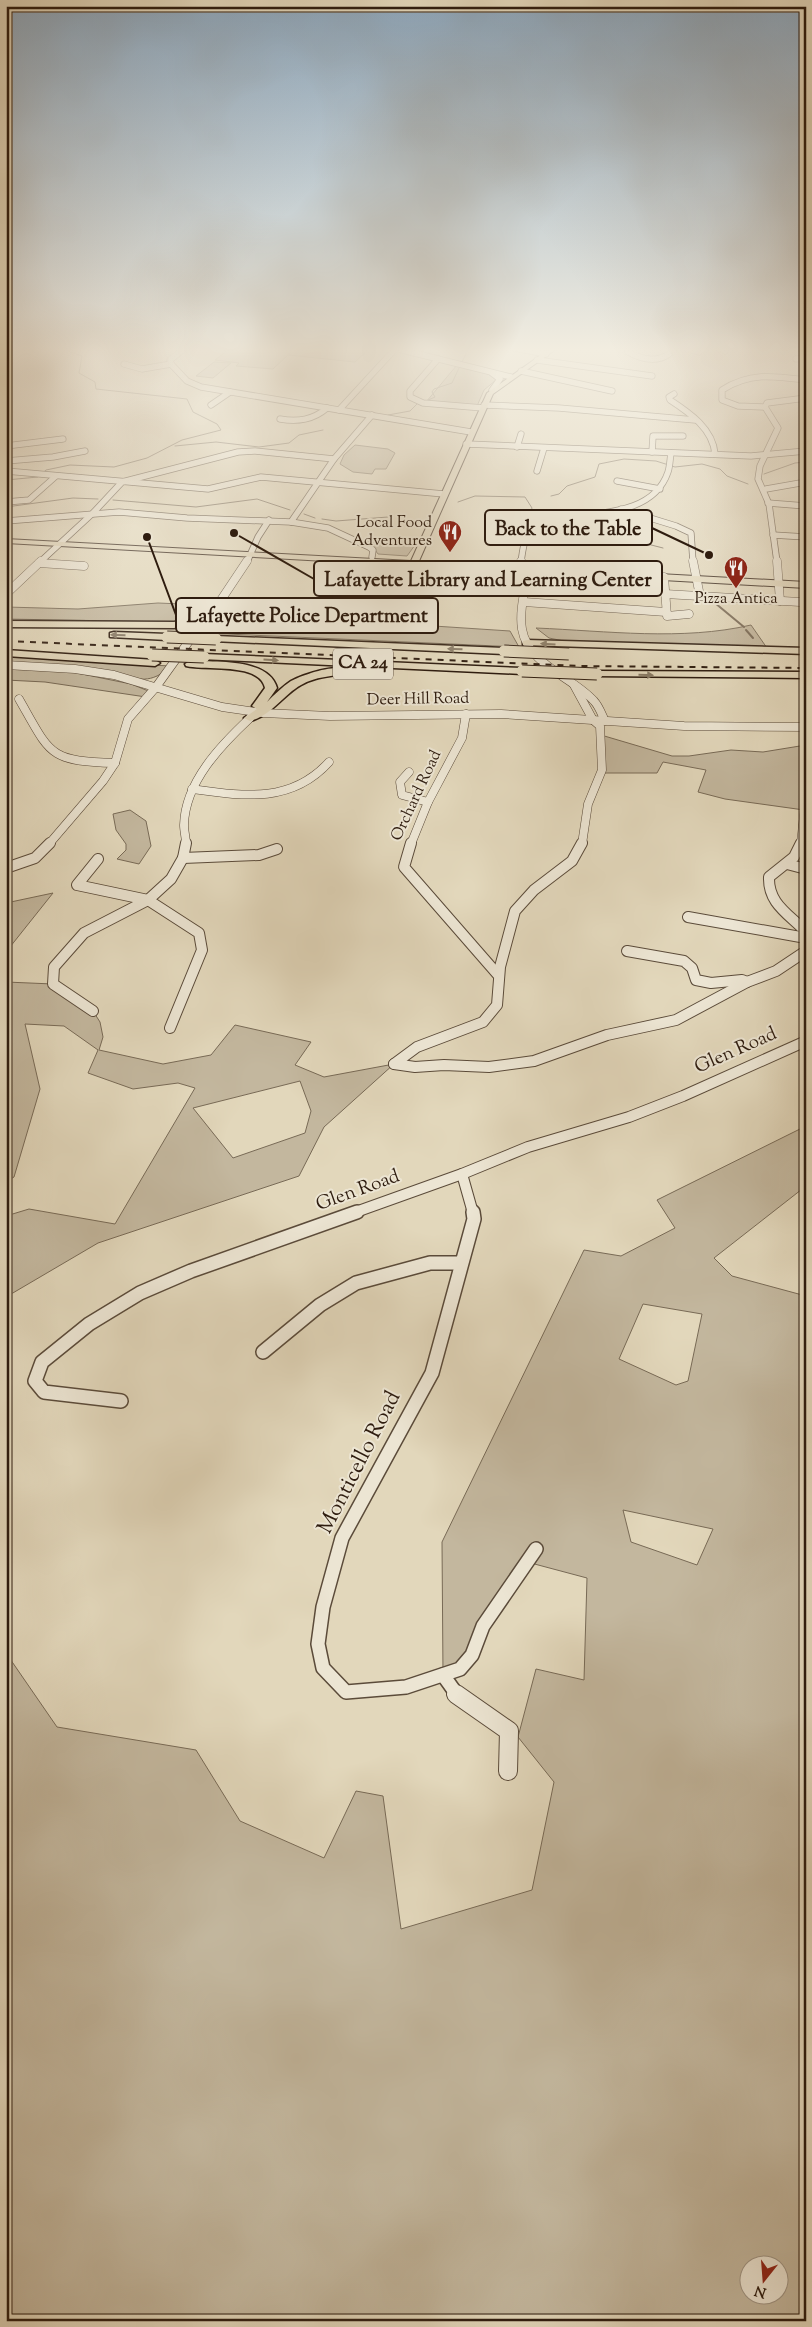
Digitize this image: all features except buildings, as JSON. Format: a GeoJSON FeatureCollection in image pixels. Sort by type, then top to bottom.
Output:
{"type":"FeatureCollection","features":[{"type":"Feature","properties":{"kind":"highway"},"geometry":{"type":"LineString","coordinates":[[6,624],[198,625]]}},
{"type":"Feature","properties":{"kind":"highway","name":"CA 24"},"geometry":{"type":"LineString","coordinates":[[6,630],[504,652],[806,656]]}},
{"type":"Feature","properties":{"kind":"highway"},"geometry":{"type":"LineString","coordinates":[[527,643],[806,651]]}},
{"type":"Feature","properties":{"kind":"highway","name":"CA 24"},"geometry":{"type":"LineString","coordinates":[[6,648],[154,659],[204,657],[597,674],[806,675]]}},
{"type":"Feature","properties":{"kind":"highway"},"geometry":{"type":"LineString","coordinates":[[6,653],[154,659],[190,664],[248,668],[267,676],[272,688],[255,714]]}},
{"type":"Feature","properties":{"kind":"highway"},"geometry":{"type":"LineString","coordinates":[[255,714],[295,684],[327,672],[361,670],[522,671]]}},
{"type":"Feature","properties":{"kind":"main road"},"geometry":{"type":"LineString","coordinates":[[415,561],[461,456]]}},
{"type":"Feature","properties":{"kind":"main road"},"geometry":{"type":"LineString","coordinates":[[6,539],[415,561],[664,577],[696,577],[748,582],[778,582]]}},
{"type":"Feature","properties":{"kind":"main road"},"geometry":{"type":"LineString","coordinates":[[251,552],[372,557],[415,561]]}},
{"type":"Feature","properties":{"kind":"main road"},"geometry":{"type":"LineString","coordinates":[[524,568],[805,583]]}},
{"type":"Feature","properties":{"kind":"street"},"geometry":{"type":"LineString","coordinates":[[6,461],[61,456]]}},
{"type":"Feature","properties":{"kind":"street"},"geometry":{"type":"LineString","coordinates":[[6,594],[93,513],[122,482],[224,456]]}},
{"type":"Feature","properties":{"kind":"street"},"geometry":{"type":"LineString","coordinates":[[306,456],[334,458]]}},
{"type":"Feature","properties":{"kind":"street"},"geometry":{"type":"LineString","coordinates":[[291,522],[336,456]]}},
{"type":"Feature","properties":{"kind":"street"},"geometry":{"type":"LineString","coordinates":[[536,471],[541,456]]}},
{"type":"Feature","properties":{"kind":"street"},"geometry":{"type":"LineString","coordinates":[[671,456],[671,467],[660,489],[642,502],[621,509],[552,521],[533,527],[528,532],[521,562],[528,572],[521,626],[527,643],[542,661],[595,701],[599,722],[601,775],[588,804],[580,852],[570,863],[534,889],[516,910],[510,925],[499,976],[500,997],[492,1015],[483,1022],[417,1047],[394,1064],[415,1067],[444,1065],[489,1067],[534,1061],[607,1035],[676,1020],[747,982],[776,971],[806,951]]}},
{"type":"Feature","properties":{"kind":"street"},"geometry":{"type":"LineString","coordinates":[[744,456],[774,456]]}},
{"type":"Feature","properties":{"kind":"street"},"geometry":{"type":"LineString","coordinates":[[764,457],[758,479],[766,489],[778,554],[780,601]]}},
{"type":"Feature","properties":{"kind":"street"},"geometry":{"type":"LineString","coordinates":[[6,471],[208,489],[257,477],[444,494]]}},
{"type":"Feature","properties":{"kind":"street"},"geometry":{"type":"LineString","coordinates":[[6,502],[29,500],[56,476]]}},
{"type":"Feature","properties":{"kind":"street"},"geometry":{"type":"LineString","coordinates":[[617,481],[660,489]]}},
{"type":"Feature","properties":{"kind":"street"},"geometry":{"type":"LineString","coordinates":[[766,489],[806,482]]}},
{"type":"Feature","properties":{"kind":"street"},"geometry":{"type":"LineString","coordinates":[[768,503],[806,506]]}},
{"type":"Feature","properties":{"kind":"street"},"geometry":{"type":"LineString","coordinates":[[621,509],[691,533],[700,596]]}},
{"type":"Feature","properties":{"kind":"street"},"geometry":{"type":"LineString","coordinates":[[6,521],[119,512],[186,518],[291,522],[342,533],[370,547],[373,550],[372,557]]}},
{"type":"Feature","properties":{"kind":"street"},"geometry":{"type":"LineString","coordinates":[[6,868],[35,858],[47,847],[103,781],[115,763],[128,719],[171,667],[244,558],[251,552],[269,520]]}},
{"type":"Feature","properties":{"kind":"street"},"geometry":{"type":"LineString","coordinates":[[773,535],[806,538]]}},
{"type":"Feature","properties":{"kind":"street"},"geometry":{"type":"LineString","coordinates":[[39,563],[84,566]]}},
{"type":"Feature","properties":{"kind":"street"},"geometry":{"type":"LineString","coordinates":[[664,577],[667,616],[689,614]]}},
{"type":"Feature","properties":{"kind":"street"},"geometry":{"type":"LineString","coordinates":[[665,594],[800,602]]}},
{"type":"Feature","properties":{"kind":"street"},"geometry":{"type":"LineString","coordinates":[[524,602],[666,612]]}},
{"type":"Feature","properties":{"kind":"street","name":"Deer Hill Road"},"geometry":{"type":"LineString","coordinates":[[6,665],[74,669],[137,681],[214,712],[321,716],[564,717],[683,731],[803,731]]}},
{"type":"Feature","properties":{"kind":"street","name":"Deer Hill Road"},"geometry":{"type":"LineString","coordinates":[[35,667],[110,680],[183,695],[255,714],[305,722],[465,717],[599,722]]}},
{"type":"Feature","properties":{"kind":"street"},"geometry":{"type":"LineString","coordinates":[[137,681],[153,678],[171,667]]}},
{"type":"Feature","properties":{"kind":"street"},"geometry":{"type":"LineString","coordinates":[[171,667],[171,681],[183,695]]}},
{"type":"Feature","properties":{"kind":"street"},"geometry":{"type":"LineString","coordinates":[[574,685],[599,722]]}},
{"type":"Feature","properties":{"kind":"street"},"geometry":{"type":"LineString","coordinates":[[564,717],[575,715],[584,710],[582,698]]}},
{"type":"Feature","properties":{"kind":"street"},"geometry":{"type":"LineString","coordinates":[[18,699],[47,744],[57,754],[86,762],[115,763]]}},
{"type":"Feature","properties":{"kind":"street"},"geometry":{"type":"LineString","coordinates":[[93,1011],[53,984],[52,972],[84,933],[148,900],[171,879],[184,858],[186,842],[184,824],[192,789],[225,741],[255,714]]}},
{"type":"Feature","properties":{"kind":"street","name":"Orchard Road"},"geometry":{"type":"LineString","coordinates":[[465,717],[462,738],[428,802],[405,858],[404,867],[499,976]]}},
{"type":"Feature","properties":{"kind":"street"},"geometry":{"type":"LineString","coordinates":[[192,789],[238,795],[283,791],[314,778],[329,762]]}},
{"type":"Feature","properties":{"kind":"street"},"geometry":{"type":"LineString","coordinates":[[409,772],[400,784],[399,790],[402,795],[428,802]]}},
{"type":"Feature","properties":{"kind":"street"},"geometry":{"type":"LineString","coordinates":[[806,795],[805,830],[802,843],[787,864],[769,877],[768,894],[806,932]]}},
{"type":"Feature","properties":{"kind":"street"},"geometry":{"type":"LineString","coordinates":[[184,858],[259,855],[278,849]]}},
{"type":"Feature","properties":{"kind":"street"},"geometry":{"type":"LineString","coordinates":[[98,859],[78,881],[77,886],[148,900],[199,933],[202,940],[202,950],[170,1028]]}},
{"type":"Feature","properties":{"kind":"street"},"geometry":{"type":"LineString","coordinates":[[787,864],[806,869]]}},
{"type":"Feature","properties":{"kind":"street"},"geometry":{"type":"LineString","coordinates":[[688,917],[806,938]]}},
{"type":"Feature","properties":{"kind":"street"},"geometry":{"type":"LineString","coordinates":[[627,951],[684,961],[692,968],[694,977],[704,982],[742,980],[747,982]]}},
{"type":"Feature","properties":{"kind":"street","name":"Glen Road"},"geometry":{"type":"LineString","coordinates":[[121,1401],[44,1392],[35,1381],[42,1362],[89,1324],[157,1286],[190,1271],[462,1174],[528,1147],[629,1117],[683,1096],[806,1041]]}},
{"type":"Feature","properties":{"kind":"street","name":"Monticello Road"},"geometry":{"type":"LineString","coordinates":[[462,1174],[472,1204],[474,1219],[470,1240],[460,1263],[432,1373],[342,1538],[323,1607],[318,1644],[324,1668],[346,1692],[406,1687],[460,1669],[472,1655],[483,1626],[536,1549]]}},
{"type":"Feature","properties":{"kind":"street"},"geometry":{"type":"LineString","coordinates":[[263,1352],[321,1304],[356,1283],[424,1264],[446,1260],[460,1263]]}},
{"type":"Feature","properties":{"kind":"street"},"geometry":{"type":"LineString","coordinates":[[443,1675],[447,1685],[458,1695],[509,1731],[508,1771]]}},
{"type":"Feature","properties":{"kind":"shaded area"},"geometry":{"type":"Polygon","coordinates":[[[344,456],[394,456],[386,469],[375,469],[372,474],[353,472],[340,464],[344,456]]]}},
{"type":"Feature","properties":{"kind":"shaded area"},"geometry":{"type":"Polygon","coordinates":[[[359,541],[415,545],[407,556],[378,554],[373,547],[359,541]]]}},
{"type":"Feature","properties":{"kind":"shaded area"},"geometry":{"type":"Polygon","coordinates":[[[158,603],[205,605],[193,618],[172,622],[6,619],[6,607],[78,609],[158,603]]]}},
{"type":"Feature","properties":{"kind":"shaded area"},"geometry":{"type":"Polygon","coordinates":[[[220,612],[510,631],[519,647],[204,633],[220,612]]]}},
{"type":"Feature","properties":{"kind":"shaded area"},"geometry":{"type":"Polygon","coordinates":[[[751,625],[767,648],[569,642],[549,638],[536,628],[671,634],[725,630],[751,625]]]}},
{"type":"Feature","properties":{"kind":"shaded area"},"geometry":{"type":"Polygon","coordinates":[[[6,656],[172,666],[157,676],[144,679],[104,673],[72,672],[131,684],[151,692],[146,697],[45,682],[6,680],[6,656]]]}},
{"type":"Feature","properties":{"kind":"shaded area"},"geometry":{"type":"Polygon","coordinates":[[[601,735],[672,756],[689,756],[731,750],[763,752],[806,745],[804,810],[725,799],[698,792],[706,770],[663,762],[657,773],[601,773],[601,735]]]}},
{"type":"Feature","properties":{"kind":"shaded area"},"geometry":{"type":"Polygon","coordinates":[[[130,810],[146,821],[151,846],[139,864],[117,859],[126,850],[126,844],[116,830],[113,814],[130,810]]]}},
{"type":"Feature","properties":{"kind":"shaded area"},"geometry":{"type":"Polygon","coordinates":[[[53,893],[6,952],[6,903],[53,893]]]}},
{"type":"Feature","properties":{"kind":"shaded area"},"geometry":{"type":"Polygon","coordinates":[[[6,982],[53,984],[93,1011],[100,1022],[103,1037],[99,1050],[163,1064],[211,1055],[235,1025],[311,1042],[295,1065],[324,1077],[394,1064],[324,1127],[299,1176],[98,1243],[6,1297],[6,1216],[29,1209],[115,1224],[195,1088],[178,1083],[133,1089],[88,1073],[98,1050],[64,1026],[25,1024],[40,1089],[14,1177],[6,1182],[6,982]],[[300,1081],[193,1108],[233,1158],[305,1133],[311,1111],[300,1081]]]}},
{"type":"Feature","properties":{"kind":"shaded area"},"geometry":{"type":"Polygon","coordinates":[[[806,1126],[806,1186],[714,1258],[732,1276],[806,1296],[806,2321],[6,2321],[6,1653],[57,1727],[196,1750],[240,1821],[324,1858],[356,1791],[383,1796],[401,1929],[532,1890],[554,1782],[518,1737],[536,1669],[584,1680],[587,1578],[527,1562],[472,1655],[443,1675],[442,1542],[584,1250],[621,1256],[675,1228],[657,1200],[806,1126]],[[643,1304],[619,1359],[676,1385],[688,1381],[702,1314],[643,1304]],[[623,1510],[631,1542],[697,1565],[713,1529],[623,1510]]]}},
{"type":"Feature","properties":{"kind":"waterway"},"geometry":{"type":"LineString","coordinates":[[6,480],[38,477],[46,470],[70,465],[114,467],[152,456]]}},
{"type":"Feature","properties":{"kind":"waterway"},"geometry":{"type":"LineString","coordinates":[[551,496],[559,494],[567,486],[595,477],[599,464],[624,459],[656,461],[675,467],[702,464],[720,469],[727,476],[748,484]]}},
{"type":"Feature","properties":{"kind":"waterway"},"geometry":{"type":"LineString","coordinates":[[764,474],[795,463],[806,462]]}},
{"type":"Feature","properties":{"kind":"waterway"},"geometry":{"type":"LineString","coordinates":[[458,502],[475,496],[525,497],[532,508],[531,511]]}},
{"type":"Feature","properties":{"kind":"waterway"},"geometry":{"type":"LineString","coordinates":[[6,507],[73,498],[98,499]]}},
{"type":"Feature","properties":{"kind":"waterway"},"geometry":{"type":"LineString","coordinates":[[113,500],[196,507],[257,499],[290,510]]}},
{"type":"Feature","properties":{"kind":"waterway"},"geometry":{"type":"LineString","coordinates":[[304,514],[315,518]]}},
{"type":"Feature","properties":{"kind":"waterway"},"geometry":{"type":"LineString","coordinates":[[322,519],[336,521],[388,517]]}},
{"type":"Feature","properties":{"kind":"waterway"},"geometry":{"type":"LineString","coordinates":[[533,542],[555,545],[624,538],[663,548]]}},
{"type":"Feature","properties":{"kind":"waterway"},"geometry":{"type":"LineString","coordinates":[[715,603],[744,627]]}},
{"type":"Feature","properties":{"kind":"waterway"},"geometry":{"type":"LineString","coordinates":[[746,630],[753,638]]}},
{"type":"Feature","properties":{"kind":"railway"},"geometry":{"type":"LineString","coordinates":[[6,641],[579,666],[806,668]]}},
{"type":"Feature","properties":{"kind":"place","name":"Lafayette Library and Learning Center"},"geometry":{"type":"Point","coordinates":[234,533]}},
{"type":"Feature","properties":{"kind":"place","name":"Lafayette Police Department"},"geometry":{"type":"Point","coordinates":[147,537]}},
{"type":"Feature","properties":{"kind":"place","name":"Local Food Adventures"},"geometry":{"type":"Point","coordinates":[450,553]}},
{"type":"Feature","properties":{"kind":"place","name":"Back to the Table"},"geometry":{"type":"Point","coordinates":[709,555]}},
{"type":"Feature","properties":{"kind":"place","name":"Pizza Antica"},"geometry":{"type":"Point","coordinates":[736,589]}}]}
